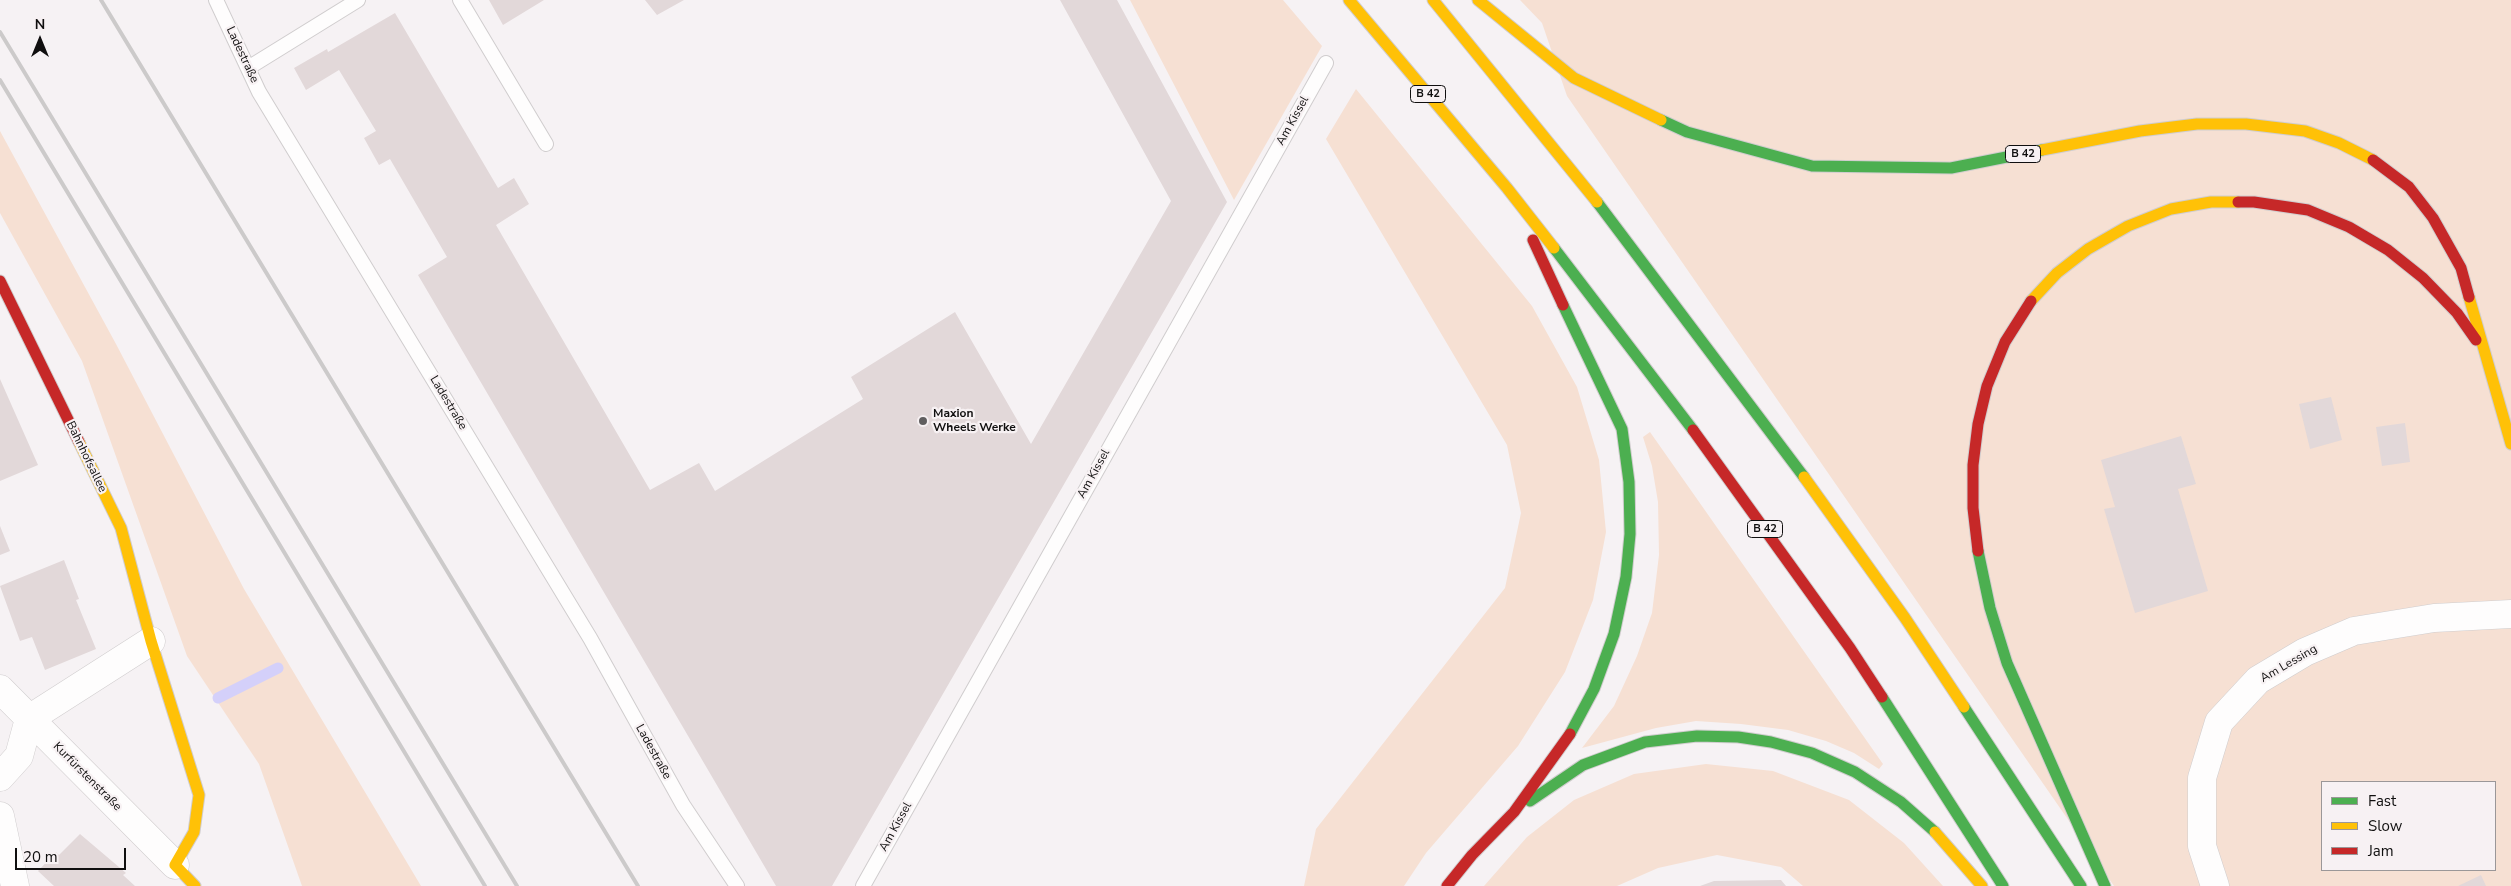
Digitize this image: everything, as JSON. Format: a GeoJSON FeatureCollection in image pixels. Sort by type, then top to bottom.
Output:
{"type":"FeatureCollection","features":[{"type":"Feature","properties":{"kind":"main road","name":"B 42"},"geometry":{"type":"LineString","coordinates":[[1349,0],[1506,188],[1711,453],[1850,648],[2003,886]]}},
{"type":"Feature","properties":{"kind":"main road"},"geometry":{"type":"LineString","coordinates":[[1433,0],[1585,186],[1765,423],[1905,618],[2081,886]]}},
{"type":"Feature","properties":{"kind":"main road","name":"B 42"},"geometry":{"type":"LineString","coordinates":[[1478,0],[1574,78],[1687,132],[1812,166],[1951,168],[2140,131],[2196,124],[2246,124],[2305,131],[2339,143],[2374,161],[2409,187],[2433,218],[2461,268],[2511,444]]}},
{"type":"Feature","properties":{"kind":"main road"},"geometry":{"type":"LineString","coordinates":[[1447,886],[1472,854],[1514,812],[1566,741],[1594,688],[1614,634],[1626,577],[1630,534],[1629,482],[1622,429],[1506,188]]}},
{"type":"Feature","properties":{"kind":"main road","name":"B 42"},"geometry":{"type":"LineString","coordinates":[[2105,886],[2007,663],[1990,608],[1974,518],[1973,465],[1978,424],[1987,386],[2005,342],[2030,302],[2057,273],[2088,249],[2128,226],[2171,209],[2211,202],[2254,202],[2308,210],[2349,227],[2388,250],[2423,278],[2457,313],[2486,355]]}},
{"type":"Feature","properties":{"kind":"main road","name":"Bahnhofsallee"},"geometry":{"type":"LineString","coordinates":[[0,281],[121,528],[150,641],[199,795],[194,832],[175,865]]}},
{"type":"Feature","properties":{"kind":"main road"},"geometry":{"type":"LineString","coordinates":[[1514,812],[1583,765],[1644,742],[1698,736],[1738,737],[1771,742],[1812,753],[1856,772],[1901,802],[1933,829],[1982,886]]}},
{"type":"Feature","properties":{"kind":"main road"},"geometry":{"type":"LineString","coordinates":[[175,865],[195,886]]}},
{"type":"Feature","properties":{"kind":"street","name":"Am Lessing"},"geometry":{"type":"LineString","coordinates":[[2215,886],[2202,846],[2202,778],[2219,722],[2258,680],[2305,652],[2354,631],[2434,618],[2511,614]]}},
{"type":"Feature","properties":{"kind":"street"},"geometry":{"type":"LineString","coordinates":[[0,777],[19,756],[29,719],[150,641]]}},
{"type":"Feature","properties":{"kind":"street","name":"Kurfürstenstraße"},"geometry":{"type":"LineString","coordinates":[[0,689],[175,865]]}},
{"type":"Feature","properties":{"kind":"street"},"geometry":{"type":"LineString","coordinates":[[0,816],[15,886]]}},
{"type":"Feature","properties":{"kind":"lane","name":"Ladestraße"},"geometry":{"type":"LineString","coordinates":[[216,0],[260,92],[590,638],[683,805],[737,886]]}},
{"type":"Feature","properties":{"kind":"lane"},"geometry":{"type":"LineString","coordinates":[[248,68],[358,0]]}},
{"type":"Feature","properties":{"kind":"lane"},"geometry":{"type":"LineString","coordinates":[[460,0],[546,144]]}},
{"type":"Feature","properties":{"kind":"lane","name":"Am Kissel"},"geometry":{"type":"LineString","coordinates":[[863,886],[1326,63]]}},
{"type":"Feature","properties":{"kind":"shaded area"},"geometry":{"type":"Polygon","coordinates":[[[1130,0],[1283,0],[1322,46],[1234,200],[1130,0]]]}},
{"type":"Feature","properties":{"kind":"shaded area"},"geometry":{"type":"Polygon","coordinates":[[[1520,0],[2511,0],[2511,886],[2114,886],[1567,96],[1542,23],[1520,0]]]}},
{"type":"Feature","properties":{"kind":"shaded area"},"geometry":{"type":"Polygon","coordinates":[[[1356,89],[1532,306],[1577,387],[1599,460],[1606,532],[1593,600],[1565,672],[1518,746],[1426,853],[1404,886],[1304,886],[1316,829],[1505,588],[1521,513],[1507,445],[1326,139],[1356,89]]]}},
{"type":"Feature","properties":{"kind":"shaded area"},"geometry":{"type":"Polygon","coordinates":[[[0,131],[116,344],[244,589],[421,886],[302,886],[259,764],[187,656],[82,361],[0,213],[0,131]]]}},
{"type":"Feature","properties":{"kind":"shaded area"},"geometry":{"type":"Polygon","coordinates":[[[1650,432],[1883,764],[1879,769],[1854,753],[1826,741],[1788,730],[1741,724],[1696,721],[1656,728],[1582,748],[1614,706],[1637,656],[1652,613],[1659,555],[1658,502],[1652,466],[1643,437],[1650,432]]]}},
{"type":"Feature","properties":{"kind":"shaded area"},"geometry":{"type":"Polygon","coordinates":[[[1706,764],[1773,771],[1849,800],[1904,843],[1943,886],[1803,886],[1781,867],[1717,855],[1658,868],[1617,886],[1484,886],[1527,837],[1574,800],[1634,774],[1706,764]]]}},
{"type":"Feature","properties":{"kind":"building"},"geometry":{"type":"Polygon","coordinates":[[[489,0],[544,0],[503,25],[489,0]]]}},
{"type":"Feature","properties":{"kind":"building"},"geometry":{"type":"Polygon","coordinates":[[[645,0],[684,0],[657,15],[645,0]]]}},
{"type":"Feature","properties":{"kind":"building","name":"Maxion Wheels Werke"},"geometry":{"type":"Polygon","coordinates":[[[1060,0],[1117,0],[1227,202],[832,886],[776,886],[418,275],[447,257],[390,159],[379,165],[364,138],[376,131],[339,70],[306,90],[294,68],[327,49],[328,52],[395,13],[498,188],[514,178],[529,204],[496,225],[650,490],[699,463],[715,491],[863,399],[851,377],[955,312],[1031,444],[1171,201],[1060,0]]]}},
{"type":"Feature","properties":{"kind":"building"},"geometry":{"type":"Polygon","coordinates":[[[0,379],[38,465],[0,481],[0,379]]]}},
{"type":"Feature","properties":{"kind":"building"},"geometry":{"type":"Polygon","coordinates":[[[2331,397],[2342,440],[2310,449],[2299,404],[2331,397]]]}},
{"type":"Feature","properties":{"kind":"building"},"geometry":{"type":"Polygon","coordinates":[[[2405,423],[2410,462],[2382,466],[2376,427],[2405,423]]]}},
{"type":"Feature","properties":{"kind":"building"},"geometry":{"type":"Polygon","coordinates":[[[2181,436],[2196,484],[2178,489],[2208,591],[2135,613],[2104,509],[2115,507],[2101,460],[2181,436]]]}},
{"type":"Feature","properties":{"kind":"building"},"geometry":{"type":"Polygon","coordinates":[[[0,526],[10,551],[0,555],[0,526]]]}},
{"type":"Feature","properties":{"kind":"building"},"geometry":{"type":"Polygon","coordinates":[[[64,560],[79,599],[76,600],[96,649],[45,670],[32,637],[20,641],[0,586],[64,560]]]}},
{"type":"Feature","properties":{"kind":"building"},"geometry":{"type":"Polygon","coordinates":[[[80,834],[126,873],[123,875],[135,886],[54,886],[38,871],[56,852],[59,855],[80,834]]]}},
{"type":"Feature","properties":{"kind":"building"},"geometry":{"type":"Polygon","coordinates":[[[2481,875],[2486,886],[2458,886],[2481,875]]]}},
{"type":"Feature","properties":{"kind":"building"},"geometry":{"type":"Polygon","coordinates":[[[1781,880],[1786,886],[1700,886],[1714,881],[1781,880]]]}},
{"type":"Feature","properties":{"kind":"waterway"},"geometry":{"type":"LineString","coordinates":[[218,698],[278,668]]}},
{"type":"Feature","properties":{"kind":"railway"},"geometry":{"type":"LineString","coordinates":[[101,0],[638,886]]}},
{"type":"Feature","properties":{"kind":"railway"},"geometry":{"type":"LineString","coordinates":[[0,32],[517,886]]}},
{"type":"Feature","properties":{"kind":"railway"},"geometry":{"type":"LineString","coordinates":[[0,80],[485,886]]}},
{"type":"Feature","properties":{"kind":"traffic: fast"},"geometry":{"type":"LineString","coordinates":[[1661,120],[1687,132],[1812,166],[1951,168],[2042,150]]}},
{"type":"Feature","properties":{"kind":"traffic: fast"},"geometry":{"type":"LineString","coordinates":[[1597,202],[1804,477]]}},
{"type":"Feature","properties":{"kind":"traffic: fast"},"geometry":{"type":"LineString","coordinates":[[1554,248],[1693,430]]}},
{"type":"Feature","properties":{"kind":"traffic: fast"},"geometry":{"type":"LineString","coordinates":[[1563,305],[1622,429],[1629,482],[1630,534],[1626,577],[1614,634],[1594,689],[1570,734]]}},
{"type":"Feature","properties":{"kind":"traffic: fast"},"geometry":{"type":"LineString","coordinates":[[1978,551],[1990,608],[2007,663],[2105,886]]}},
{"type":"Feature","properties":{"kind":"traffic: fast"},"geometry":{"type":"LineString","coordinates":[[1882,697],[2003,886]]}},
{"type":"Feature","properties":{"kind":"traffic: fast"},"geometry":{"type":"LineString","coordinates":[[1964,707],[2081,886]]}},
{"type":"Feature","properties":{"kind":"traffic: fast"},"geometry":{"type":"LineString","coordinates":[[1530,801],[1583,765],[1645,742],[1697,736],[1738,737],[1771,742],[1812,753],[1855,772],[1901,802],[1935,832]]}},
{"type":"Feature","properties":{"kind":"traffic: slow"},"geometry":{"type":"LineString","coordinates":[[1349,0],[1507,188],[1554,248]]}},
{"type":"Feature","properties":{"kind":"traffic: slow"},"geometry":{"type":"LineString","coordinates":[[1433,0],[1597,202]]}},
{"type":"Feature","properties":{"kind":"traffic: slow"},"geometry":{"type":"LineString","coordinates":[[1478,0],[1574,78],[1661,120]]}},
{"type":"Feature","properties":{"kind":"traffic: slow"},"geometry":{"type":"LineString","coordinates":[[2042,150],[2140,131],[2197,124],[2246,124],[2305,131],[2339,143],[2373,160]]}},
{"type":"Feature","properties":{"kind":"traffic: slow"},"geometry":{"type":"LineString","coordinates":[[2031,301],[2057,273],[2088,249],[2128,226],[2171,209],[2211,202],[2238,202]]}},
{"type":"Feature","properties":{"kind":"traffic: slow"},"geometry":{"type":"LineString","coordinates":[[2469,297],[2511,444]]}},
{"type":"Feature","properties":{"kind":"traffic: slow"},"geometry":{"type":"LineString","coordinates":[[79,442],[121,528],[151,641],[199,795],[194,832],[175,865],[195,886]]}},
{"type":"Feature","properties":{"kind":"traffic: slow"},"geometry":{"type":"LineString","coordinates":[[1804,477],[1905,618],[1964,707]]}},
{"type":"Feature","properties":{"kind":"traffic: slow"},"geometry":{"type":"LineString","coordinates":[[1935,832],[1982,886]]}},
{"type":"Feature","properties":{"kind":"traffic: jam"},"geometry":{"type":"LineString","coordinates":[[2373,160],[2409,187],[2433,218],[2461,268],[2469,297]]}},
{"type":"Feature","properties":{"kind":"traffic: jam"},"geometry":{"type":"LineString","coordinates":[[2238,202],[2254,202],[2308,210],[2349,227],[2388,250],[2423,278],[2457,313],[2476,340]]}},
{"type":"Feature","properties":{"kind":"traffic: jam"},"geometry":{"type":"LineString","coordinates":[[1533,240],[1563,305]]}},
{"type":"Feature","properties":{"kind":"traffic: jam"},"geometry":{"type":"LineString","coordinates":[[0,281],[79,442]]}},
{"type":"Feature","properties":{"kind":"traffic: jam"},"geometry":{"type":"LineString","coordinates":[[1978,551],[1973,508],[1973,465],[1978,424],[1987,386],[2005,342],[2031,301]]}},
{"type":"Feature","properties":{"kind":"traffic: jam"},"geometry":{"type":"LineString","coordinates":[[1693,430],[1850,648],[1882,697]]}},
{"type":"Feature","properties":{"kind":"traffic: jam"},"geometry":{"type":"LineString","coordinates":[[1447,886],[1472,855],[1514,812],[1570,734]]}},
{"type":"Feature","properties":{"kind":"place","name":"Maxion Wheels Werke"},"geometry":{"type":"Point","coordinates":[923,421]}}]}
